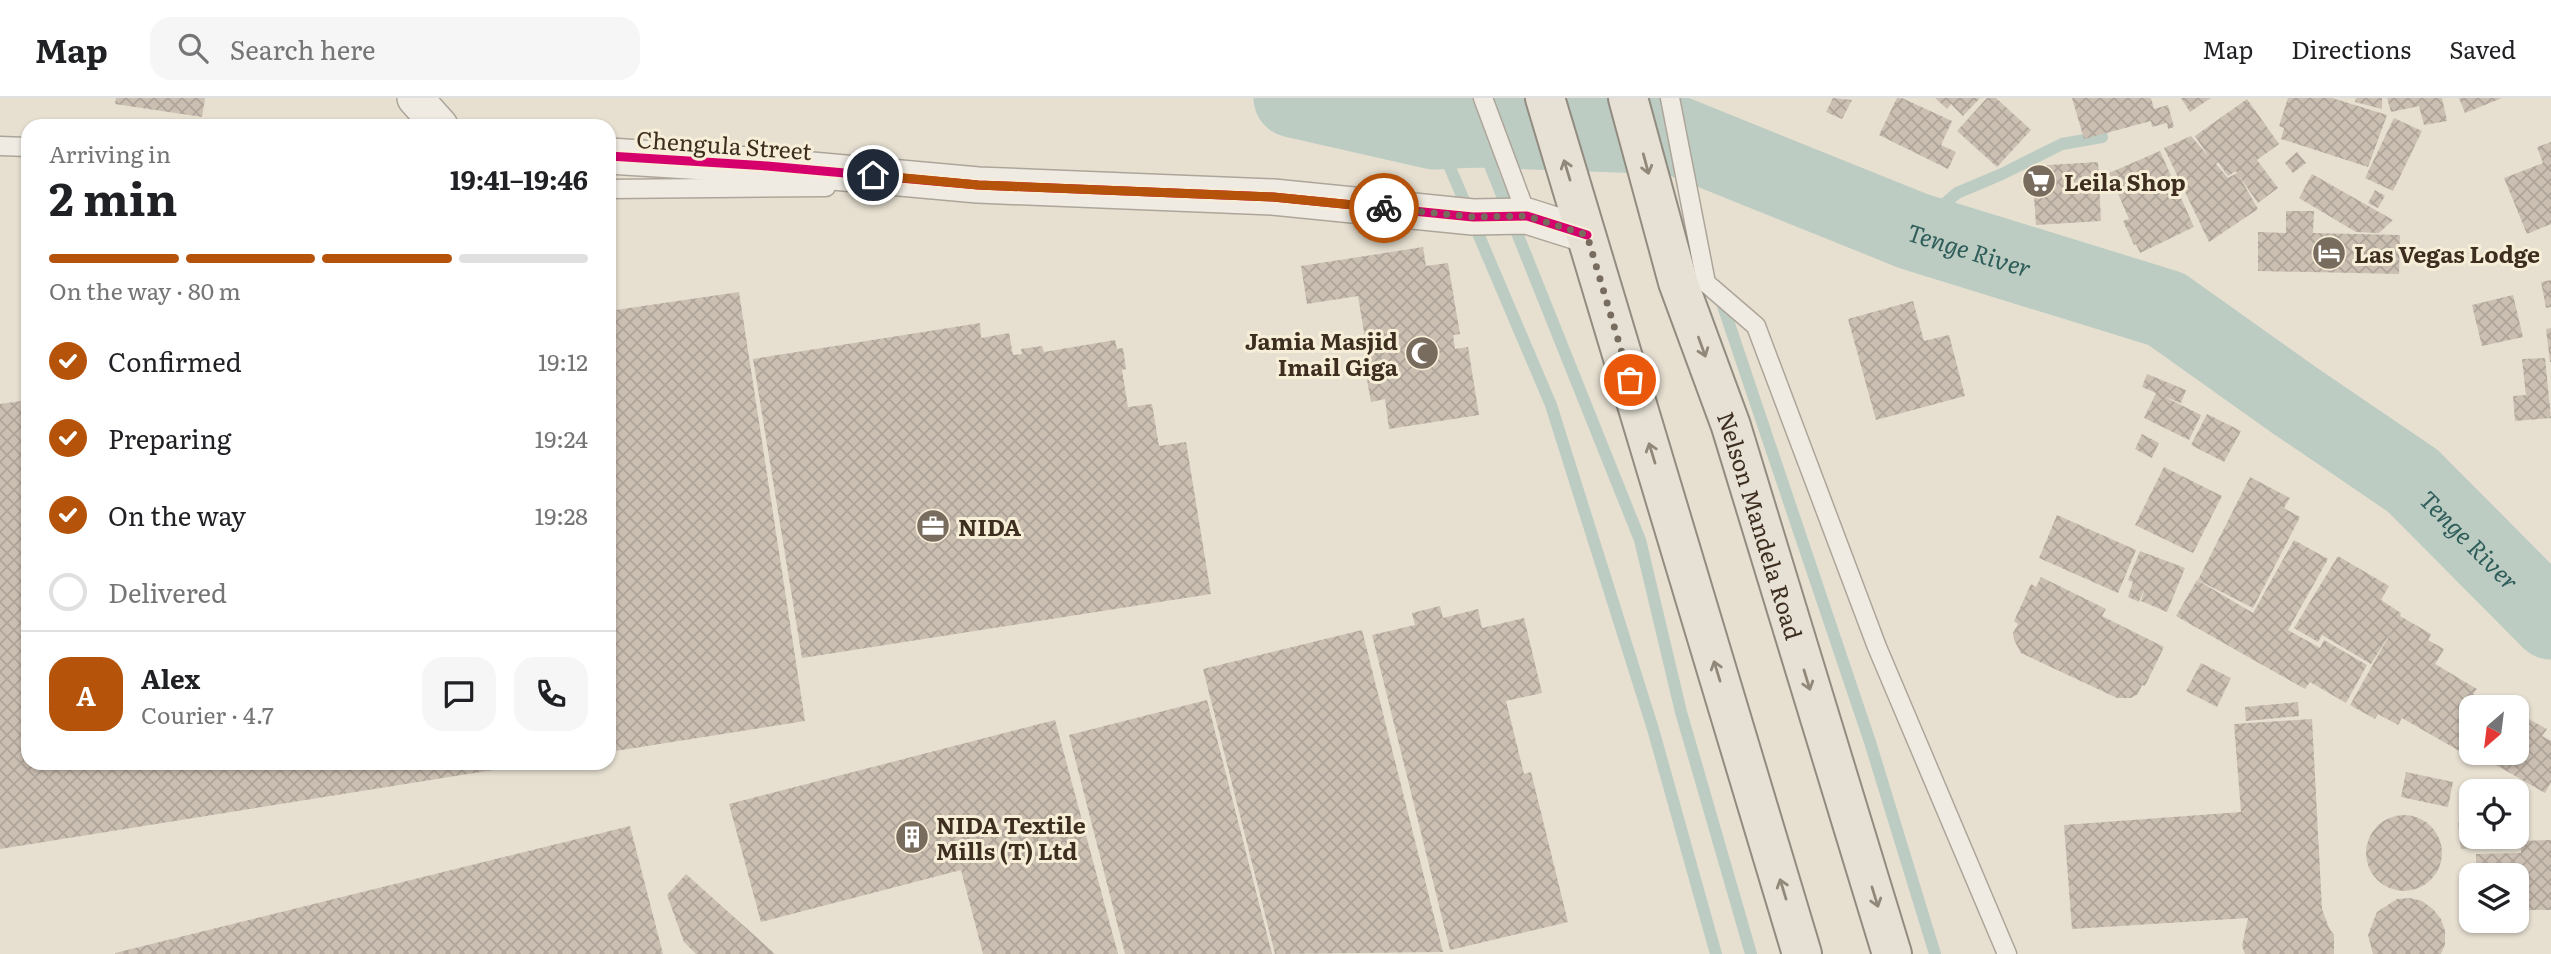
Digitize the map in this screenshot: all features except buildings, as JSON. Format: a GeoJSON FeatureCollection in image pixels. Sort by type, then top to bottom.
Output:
{"type":"FeatureCollection","features":[{"type":"Feature","properties":{"kind":"main road"},"geometry":{"type":"LineString","coordinates":[[1545,98],[1802,954]]}},
{"type":"Feature","properties":{"kind":"main road","name":"Nelson Mandela Road"},"geometry":{"type":"LineString","coordinates":[[1628,98],[1692,283],[1731,426],[1892,954]]}},
{"type":"Feature","properties":{"kind":"street"},"geometry":{"type":"LineString","coordinates":[[415,98],[434,119]]}},
{"type":"Feature","properties":{"kind":"street","name":"Chengula Street"},"geometry":{"type":"LineString","coordinates":[[616,156],[767,166],[978,185],[1273,197],[1473,217],[1527,216],[1587,235]]}},
{"type":"Feature","properties":{"kind":"lane"},"geometry":{"type":"LineString","coordinates":[[1483,98],[1527,216]]}},
{"type":"Feature","properties":{"kind":"lane"},"geometry":{"type":"LineString","coordinates":[[1671,102],[1692,283],[1756,326],[1877,647],[2007,954]]}},
{"type":"Feature","properties":{"kind":"lane"},"geometry":{"type":"LineString","coordinates":[[0,146],[21,147]]}},
{"type":"Feature","properties":{"kind":"lane"},"geometry":{"type":"LineString","coordinates":[[616,189],[978,185]]}},
{"type":"Feature","properties":{"kind":"waterway","name":"Tenge River"},"geometry":{"type":"LineString","coordinates":[[1293,98],[1434,130],[1475,128],[1675,135],[1913,231],[2166,309],[2413,481],[2551,620]]}},
{"type":"Feature","properties":{"kind":"waterway","name":"Tenge River"},"geometry":{"type":"LineString","coordinates":[[1654,98],[1676,164]]}},
{"type":"Feature","properties":{"kind":"waterway"},"geometry":{"type":"LineString","coordinates":[[1475,128],[1640,540],[1681,712],[1751,954]]}},
{"type":"Feature","properties":{"kind":"waterway"},"geometry":{"type":"LineString","coordinates":[[1434,130],[1551,405],[1653,729],[1716,954]]}},
{"type":"Feature","properties":{"kind":"waterway"},"geometry":{"type":"LineString","coordinates":[[1913,231],[1957,193],[2062,144],[2102,137]]}},
{"type":"Feature","properties":{"kind":"waterway"},"geometry":{"type":"LineString","coordinates":[[1719,294],[1870,742],[1935,954]]}},
{"type":"Feature","properties":{"kind":"cycle path"},"geometry":{"type":"LineString","coordinates":[[616,156],[767,166],[978,185],[1273,197],[1473,217],[1527,216],[1587,235]]}},
{"type":"Feature","properties":{"kind":"way so far"},"geometry":{"type":"LineString","coordinates":[[1384,208],[1473,217],[1527,216],[1587,235],[1630,380]]}},
{"type":"Feature","properties":{"kind":"place","name":"Leila Shop"},"geometry":{"type":"Point","coordinates":[2039,181]}},
{"type":"Feature","properties":{"kind":"place","name":"Las Vegas Lodge"},"geometry":{"type":"Point","coordinates":[2329,253]}},
{"type":"Feature","properties":{"kind":"place","name":"Jamia Masjid Imail Giga"},"geometry":{"type":"Point","coordinates":[1422,353]}},
{"type":"Feature","properties":{"kind":"place","name":"NIDA"},"geometry":{"type":"Point","coordinates":[933,526]}},
{"type":"Feature","properties":{"kind":"place","name":"NIDA Textile Mills (T) Ltd"},"geometry":{"type":"Point","coordinates":[912,837]}},
{"type":"Feature","properties":{"kind":"route"},"geometry":{"type":"LineString","coordinates":[[873,175],[978,185],[1273,197],[1384,208]]}}]}
